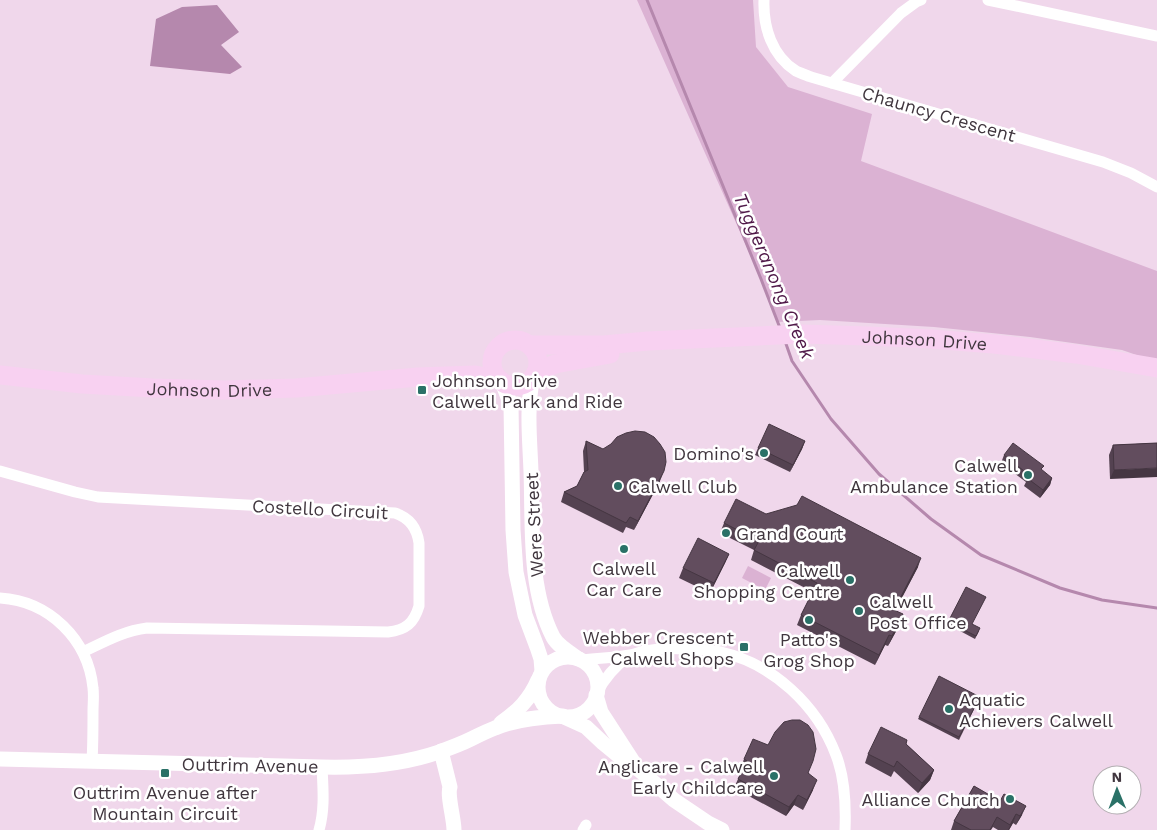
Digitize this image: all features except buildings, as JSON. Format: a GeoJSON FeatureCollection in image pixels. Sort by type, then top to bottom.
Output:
{"type":"FeatureCollection","features":[{"type":"Feature","properties":{"kind":"main road","name":"Johnson Drive"},"geometry":{"type":"LineString","coordinates":[[530,345],[604,345],[648,341],[800,334],[894,337],[994,344],[1076,354],[1157,368]]}},
{"type":"Feature","properties":{"kind":"main road"},"geometry":{"type":"LineString","coordinates":[[515,340],[526,342],[534,350],[538,361],[535,375],[529,382],[523,385],[510,385],[501,381],[493,368],[493,356],[496,350],[504,342],[515,340]]}},
{"type":"Feature","properties":{"kind":"main road","name":"Johnson Drive"},"geometry":{"type":"LineString","coordinates":[[535,375],[555,364],[691,340]]}},
{"type":"Feature","properties":{"kind":"main road","name":"Johnson Drive"},"geometry":{"type":"LineString","coordinates":[[418,377],[478,363],[496,350]]}},
{"type":"Feature","properties":{"kind":"main road","name":"Johnson Drive"},"geometry":{"type":"LineString","coordinates":[[0,375],[82,384],[224,390],[296,388],[418,377],[475,375],[501,381]]}},
{"type":"Feature","properties":{"kind":"street","name":"Chauncy Crescent"},"geometry":{"type":"LineString","coordinates":[[764,0],[765,20],[770,38],[778,54],[796,71],[1103,162],[1131,173],[1157,187]]}},
{"type":"Feature","properties":{"kind":"street"},"geometry":{"type":"LineString","coordinates":[[832,83],[901,13],[921,0]]}},
{"type":"Feature","properties":{"kind":"street"},"geometry":{"type":"LineString","coordinates":[[988,0],[1157,36]]}},
{"type":"Feature","properties":{"kind":"street","name":"Were Street"},"geometry":{"type":"LineString","coordinates":[[535,375],[530,392],[534,565],[543,613],[554,638],[580,659]]}},
{"type":"Feature","properties":{"kind":"street","name":"Were Street"},"geometry":{"type":"LineString","coordinates":[[501,381],[511,405],[513,530],[516,572],[525,615],[541,659],[540,676]]}},
{"type":"Feature","properties":{"kind":"street","name":"Costello Circuit"},"geometry":{"type":"LineString","coordinates":[[0,471],[98,497],[395,513],[409,520],[417,533],[419,543],[419,606],[416,616],[407,627],[398,631],[147,628],[118,634],[83,652]]}},
{"type":"Feature","properties":{"kind":"street"},"geometry":{"type":"LineString","coordinates":[[0,598],[12,598],[31,604],[50,614],[65,627],[78,643],[90,670],[94,690],[92,761]]}},
{"type":"Feature","properties":{"kind":"street"},"geometry":{"type":"LineString","coordinates":[[722,830],[674,800],[638,768],[603,744],[586,727],[550,711],[541,701],[538,694],[540,676],[549,663],[568,657],[580,659],[630,655],[644,651],[664,649],[682,649],[720,652],[744,660],[767,671],[792,690],[811,710],[828,737],[837,756],[844,788],[845,830]]}},
{"type":"Feature","properties":{"kind":"street"},"geometry":{"type":"LineString","coordinates":[[563,717],[582,713],[592,704],[603,681],[611,671],[630,655]]}},
{"type":"Feature","properties":{"kind":"street"},"geometry":{"type":"LineString","coordinates":[[580,659],[591,668],[594,674],[598,686],[597,694],[602,714],[638,768]]}},
{"type":"Feature","properties":{"kind":"street","name":"Outtrim Avenue"},"geometry":{"type":"LineString","coordinates":[[0,759],[354,768],[374,766],[412,760],[436,753],[469,741],[494,728],[523,705],[532,693],[540,676]]}},
{"type":"Feature","properties":{"kind":"street","name":"Outtrim Avenue"},"geometry":{"type":"LineString","coordinates":[[494,728],[512,722],[546,717],[563,717]]}},
{"type":"Feature","properties":{"kind":"street"},"geometry":{"type":"LineString","coordinates":[[436,753],[450,787],[448,792],[454,830]]}},
{"type":"Feature","properties":{"kind":"street"},"geometry":{"type":"LineString","coordinates":[[319,830],[324,797],[322,767]]}},
{"type":"Feature","properties":{"kind":"shaded area"},"geometry":{"type":"Polygon","coordinates":[[[637,0],[753,0],[756,47],[788,87],[872,114],[861,161],[1157,271],[1157,362],[1122,350],[1030,337],[934,327],[820,320],[777,322],[761,279],[637,0]]]}},
{"type":"Feature","properties":{"kind":"shaded area"},"geometry":{"type":"Polygon","coordinates":[[[217,5],[239,32],[221,45],[242,67],[230,74],[150,66],[156,19],[182,7],[217,5]]]}},
{"type":"Feature","properties":{"kind":"shaded area"},"geometry":{"type":"Polygon","coordinates":[[[748,566],[771,578],[765,590],[742,578],[748,566]]]}},
{"type":"Feature","properties":{"kind":"waterway","name":"Tuggeranong Creek"},"geometry":{"type":"LineString","coordinates":[[647,0],[780,328]]}},
{"type":"Feature","properties":{"kind":"waterway","name":"Tuggeranong Creek"},"geometry":{"type":"LineString","coordinates":[[785,341],[792,361],[831,419],[879,474],[931,519],[981,555],[1060,588],[1102,600],[1157,608]]}},
{"type":"Feature","properties":{"kind":"place","name":"Johnson Drive Calwell Park and Ride"},"geometry":{"type":"Point","coordinates":[422,390]}},
{"type":"Feature","properties":{"kind":"place","name":"Domino's"},"geometry":{"type":"Point","coordinates":[764,453]}},
{"type":"Feature","properties":{"kind":"place","name":"Calwell Ambulance Station"},"geometry":{"type":"Point","coordinates":[1028,475]}},
{"type":"Feature","properties":{"kind":"place","name":"Calwell Club"},"geometry":{"type":"Point","coordinates":[618,486]}},
{"type":"Feature","properties":{"kind":"place","name":"Grand Court"},"geometry":{"type":"Point","coordinates":[726,533]}},
{"type":"Feature","properties":{"kind":"place","name":"Calwell Car Care"},"geometry":{"type":"Point","coordinates":[624,549]}},
{"type":"Feature","properties":{"kind":"place","name":"Calwell Shopping Centre"},"geometry":{"type":"Point","coordinates":[850,580]}},
{"type":"Feature","properties":{"kind":"place","name":"Calwell Post Office"},"geometry":{"type":"Point","coordinates":[859,611]}},
{"type":"Feature","properties":{"kind":"place","name":"Patto's Grog Shop"},"geometry":{"type":"Point","coordinates":[809,620]}},
{"type":"Feature","properties":{"kind":"place","name":"Webber Crescent Calwell Shops"},"geometry":{"type":"Point","coordinates":[744,647]}},
{"type":"Feature","properties":{"kind":"place","name":"Aquatic Achievers Calwell"},"geometry":{"type":"Point","coordinates":[949,709]}},
{"type":"Feature","properties":{"kind":"place","name":"Outtrim Avenue after Mountain Circuit"},"geometry":{"type":"Point","coordinates":[165,773]}},
{"type":"Feature","properties":{"kind":"place","name":"Anglicare - Calwell Early Childcare"},"geometry":{"type":"Point","coordinates":[774,776]}},
{"type":"Feature","properties":{"kind":"place","name":"Alliance Church"},"geometry":{"type":"Point","coordinates":[1010,799]}}]}
